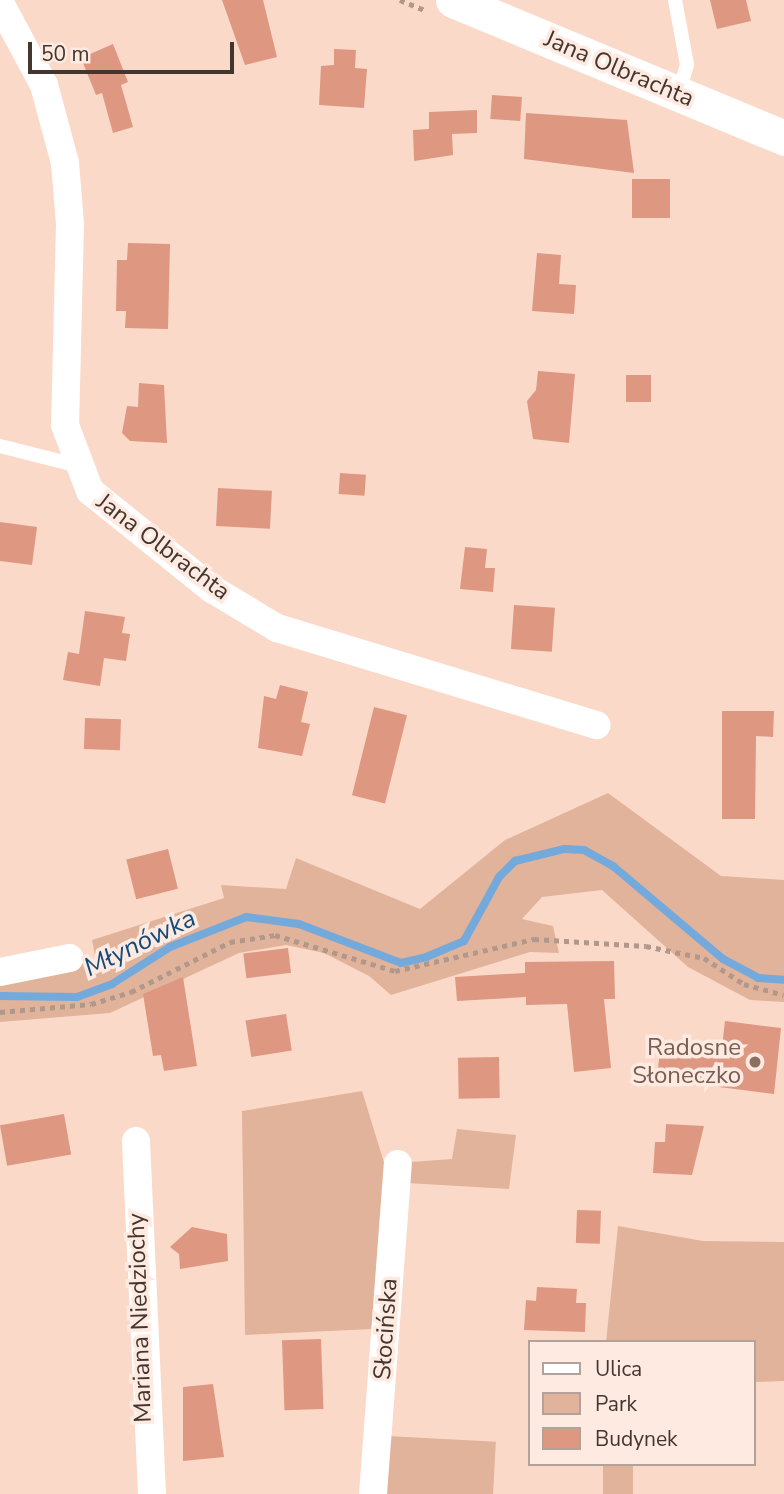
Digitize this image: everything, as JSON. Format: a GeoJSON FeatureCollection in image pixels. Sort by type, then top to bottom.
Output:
{"type":"FeatureCollection","features":[{"type":"Feature","properties":{"kind":"street","name":"Jana Olbrachta"},"geometry":{"type":"LineString","coordinates":[[453,0],[784,138]]}},
{"type":"Feature","properties":{"kind":"street","name":"Jana Olbrachta"},"geometry":{"type":"LineString","coordinates":[[0,3],[44,85],[65,163],[70,224],[65,425],[75,465],[107,508],[212,589],[277,628],[597,725]]}},
{"type":"Feature","properties":{"kind":"street"},"geometry":{"type":"LineString","coordinates":[[0,972],[70,958]]}},
{"type":"Feature","properties":{"kind":"street","name":"Mariana Niedziochy"},"geometry":{"type":"LineString","coordinates":[[136,1141],[141,1353],[152,1494]]}},
{"type":"Feature","properties":{"kind":"street","name":"Słocińska"},"geometry":{"type":"LineString","coordinates":[[373,1494],[398,1164]]}},
{"type":"Feature","properties":{"kind":"lane"},"geometry":{"type":"LineString","coordinates":[[676,0],[687,65],[678,95]]}},
{"type":"Feature","properties":{"kind":"lane"},"geometry":{"type":"LineString","coordinates":[[0,446],[75,465]]}},
{"type":"Feature","properties":{"kind":"path"},"geometry":{"type":"LineString","coordinates":[[0,1012],[90,1004],[131,992],[230,942],[275,935],[395,971],[534,939],[646,946],[704,958],[744,984],[784,995]]}},
{"type":"Feature","properties":{"kind":"green space"},"geometry":{"type":"Polygon","coordinates":[[[608,793],[721,876],[784,880],[784,1002],[750,1000],[688,967],[602,890],[542,897],[522,919],[553,926],[559,953],[530,952],[391,995],[369,976],[324,953],[286,945],[239,953],[110,1013],[0,1022],[0,981],[96,961],[92,940],[224,898],[221,885],[286,889],[296,858],[420,909],[505,840],[608,793]]]}},
{"type":"Feature","properties":{"kind":"green space"},"geometry":{"type":"Polygon","coordinates":[[[362,1091],[386,1169],[372,1329],[245,1335],[242,1111],[362,1091]]]}},
{"type":"Feature","properties":{"kind":"green space"},"geometry":{"type":"Polygon","coordinates":[[[457,1129],[516,1135],[509,1189],[407,1183],[411,1162],[452,1159],[457,1129]]]}},
{"type":"Feature","properties":{"kind":"green space"},"geometry":{"type":"Polygon","coordinates":[[[618,1226],[703,1241],[784,1242],[784,1381],[756,1382],[756,1340],[606,1340],[618,1226]]]}},
{"type":"Feature","properties":{"kind":"green space"},"geometry":{"type":"Polygon","coordinates":[[[388,1436],[496,1442],[493,1494],[385,1494],[388,1436]]]}},
{"type":"Feature","properties":{"kind":"green space"},"geometry":{"type":"Polygon","coordinates":[[[603,1466],[633,1466],[633,1494],[603,1494],[603,1466]]]}},
{"type":"Feature","properties":{"kind":"building"},"geometry":{"type":"Polygon","coordinates":[[[222,0],[263,0],[277,57],[245,65],[222,0]]]}},
{"type":"Feature","properties":{"kind":"building"},"geometry":{"type":"Polygon","coordinates":[[[710,0],[746,0],[751,21],[717,29],[710,0]]]}},
{"type":"Feature","properties":{"kind":"building"},"geometry":{"type":"Polygon","coordinates":[[[113,44],[128,82],[121,85],[133,127],[113,133],[102,93],[96,95],[81,58],[113,44]]]}},
{"type":"Feature","properties":{"kind":"building"},"geometry":{"type":"Polygon","coordinates":[[[334,49],[356,50],[355,68],[367,69],[364,108],[319,105],[321,66],[334,65],[334,49]]]}},
{"type":"Feature","properties":{"kind":"building"},"geometry":{"type":"Polygon","coordinates":[[[492,95],[522,97],[520,121],[490,119],[492,95]]]}},
{"type":"Feature","properties":{"kind":"building"},"geometry":{"type":"Polygon","coordinates":[[[477,110],[477,133],[452,134],[453,155],[414,161],[413,130],[429,129],[429,112],[477,110]]]}},
{"type":"Feature","properties":{"kind":"building"},"geometry":{"type":"Polygon","coordinates":[[[526,113],[627,120],[634,173],[524,159],[526,113]]]}},
{"type":"Feature","properties":{"kind":"building"},"geometry":{"type":"Polygon","coordinates":[[[632,179],[670,179],[670,218],[632,218],[632,179]]]}},
{"type":"Feature","properties":{"kind":"building"},"geometry":{"type":"Polygon","coordinates":[[[128,243],[170,244],[168,329],[125,328],[126,311],[116,311],[117,260],[127,260],[128,243]]]}},
{"type":"Feature","properties":{"kind":"building"},"geometry":{"type":"Polygon","coordinates":[[[537,253],[561,255],[559,284],[576,285],[574,314],[532,311],[537,253]]]}},
{"type":"Feature","properties":{"kind":"building"},"geometry":{"type":"Polygon","coordinates":[[[538,371],[575,374],[569,443],[533,439],[527,401],[536,390],[538,371]]]}},
{"type":"Feature","properties":{"kind":"building"},"geometry":{"type":"Polygon","coordinates":[[[626,375],[651,375],[651,402],[626,402],[626,375]]]}},
{"type":"Feature","properties":{"kind":"building"},"geometry":{"type":"Polygon","coordinates":[[[139,383],[164,385],[167,443],[130,441],[122,433],[127,406],[138,407],[139,383]]]}},
{"type":"Feature","properties":{"kind":"building"},"geometry":{"type":"Polygon","coordinates":[[[340,473],[366,475],[364,496],[339,494],[340,473]]]}},
{"type":"Feature","properties":{"kind":"building"},"geometry":{"type":"Polygon","coordinates":[[[218,488],[272,491],[270,529],[216,526],[218,488]]]}},
{"type":"Feature","properties":{"kind":"building"},"geometry":{"type":"Polygon","coordinates":[[[0,522],[37,527],[32,565],[0,561],[0,522]]]}},
{"type":"Feature","properties":{"kind":"building"},"geometry":{"type":"Polygon","coordinates":[[[465,547],[487,549],[485,568],[495,568],[493,592],[460,589],[465,547]]]}},
{"type":"Feature","properties":{"kind":"building"},"geometry":{"type":"Polygon","coordinates":[[[514,605],[555,608],[552,652],[511,649],[514,605]]]}},
{"type":"Feature","properties":{"kind":"building"},"geometry":{"type":"Polygon","coordinates":[[[85,611],[125,617],[122,633],[130,634],[126,661],[104,658],[100,686],[63,680],[68,652],[79,654],[85,611]]]}},
{"type":"Feature","properties":{"kind":"building"},"geometry":{"type":"Polygon","coordinates":[[[280,685],[308,692],[301,722],[310,724],[302,756],[258,748],[264,696],[276,699],[280,685]]]}},
{"type":"Feature","properties":{"kind":"building"},"geometry":{"type":"Polygon","coordinates":[[[374,707],[407,715],[385,804],[352,795],[374,707]]]}},
{"type":"Feature","properties":{"kind":"building"},"geometry":{"type":"Polygon","coordinates":[[[722,711],[774,711],[773,737],[756,736],[755,819],[722,819],[722,711]]]}},
{"type":"Feature","properties":{"kind":"building"},"geometry":{"type":"Polygon","coordinates":[[[85,718],[121,719],[120,750],[84,749],[85,718]]]}},
{"type":"Feature","properties":{"kind":"building"},"geometry":{"type":"Polygon","coordinates":[[[168,849],[178,889],[136,899],[126,859],[168,849]]]}},
{"type":"Feature","properties":{"kind":"building"},"geometry":{"type":"Polygon","coordinates":[[[288,948],[291,973],[246,978],[243,953],[288,948]]]}},
{"type":"Feature","properties":{"kind":"building"},"geometry":{"type":"Polygon","coordinates":[[[614,961],[615,999],[604,999],[611,1068],[574,1072],[567,1004],[526,1005],[526,997],[457,1001],[455,977],[525,973],[525,962],[614,961]]]}},
{"type":"Feature","properties":{"kind":"building"},"geometry":{"type":"Polygon","coordinates":[[[183,977],[197,1066],[164,1071],[161,1055],[153,1056],[143,994],[183,977]]]}},
{"type":"Feature","properties":{"kind":"building"},"geometry":{"type":"Polygon","coordinates":[[[286,1014],[292,1051],[251,1057],[246,1020],[286,1014]]]}},
{"type":"Feature","properties":{"kind":"building"},"geometry":{"type":"Polygon","coordinates":[[[725,1021],[781,1028],[774,1094],[657,1079],[660,1049],[722,1047],[725,1021]]]}},
{"type":"Feature","properties":{"kind":"building"},"geometry":{"type":"Polygon","coordinates":[[[499,1057],[500,1098],[459,1099],[458,1058],[499,1057]]]}},
{"type":"Feature","properties":{"kind":"building"},"geometry":{"type":"Polygon","coordinates":[[[64,1114],[71,1154],[7,1166],[0,1125],[64,1114]]]}},
{"type":"Feature","properties":{"kind":"building"},"geometry":{"type":"Polygon","coordinates":[[[666,1124],[704,1126],[692,1175],[653,1173],[655,1142],[665,1142],[666,1124]]]}},
{"type":"Feature","properties":{"kind":"building"},"geometry":{"type":"Polygon","coordinates":[[[577,1210],[601,1211],[600,1244],[576,1243],[577,1210]]]}},
{"type":"Feature","properties":{"kind":"building"},"geometry":{"type":"Polygon","coordinates":[[[192,1227],[227,1234],[228,1261],[180,1269],[179,1254],[170,1247],[192,1227]]]}},
{"type":"Feature","properties":{"kind":"building"},"geometry":{"type":"Polygon","coordinates":[[[537,1287],[577,1289],[576,1303],[586,1303],[585,1332],[524,1330],[526,1300],[536,1301],[537,1287]]]}},
{"type":"Feature","properties":{"kind":"building"},"geometry":{"type":"Polygon","coordinates":[[[321,1339],[323,1409],[284,1410],[282,1340],[321,1339]]]}},
{"type":"Feature","properties":{"kind":"building"},"geometry":{"type":"Polygon","coordinates":[[[213,1384],[224,1457],[183,1461],[183,1387],[213,1384]]]}},
{"type":"Feature","properties":{"kind":"waterway","name":"Młynówka"},"geometry":{"type":"LineString","coordinates":[[0,996],[77,997],[112,984],[170,947],[246,917],[299,924],[401,963],[426,957],[464,941],[499,877],[515,861],[564,849],[584,850],[613,866],[723,959],[758,978],[784,980]]}},
{"type":"Feature","properties":{"kind":"place","name":"Radosne Słoneczko"},"geometry":{"type":"Point","coordinates":[755,1062]}}]}
